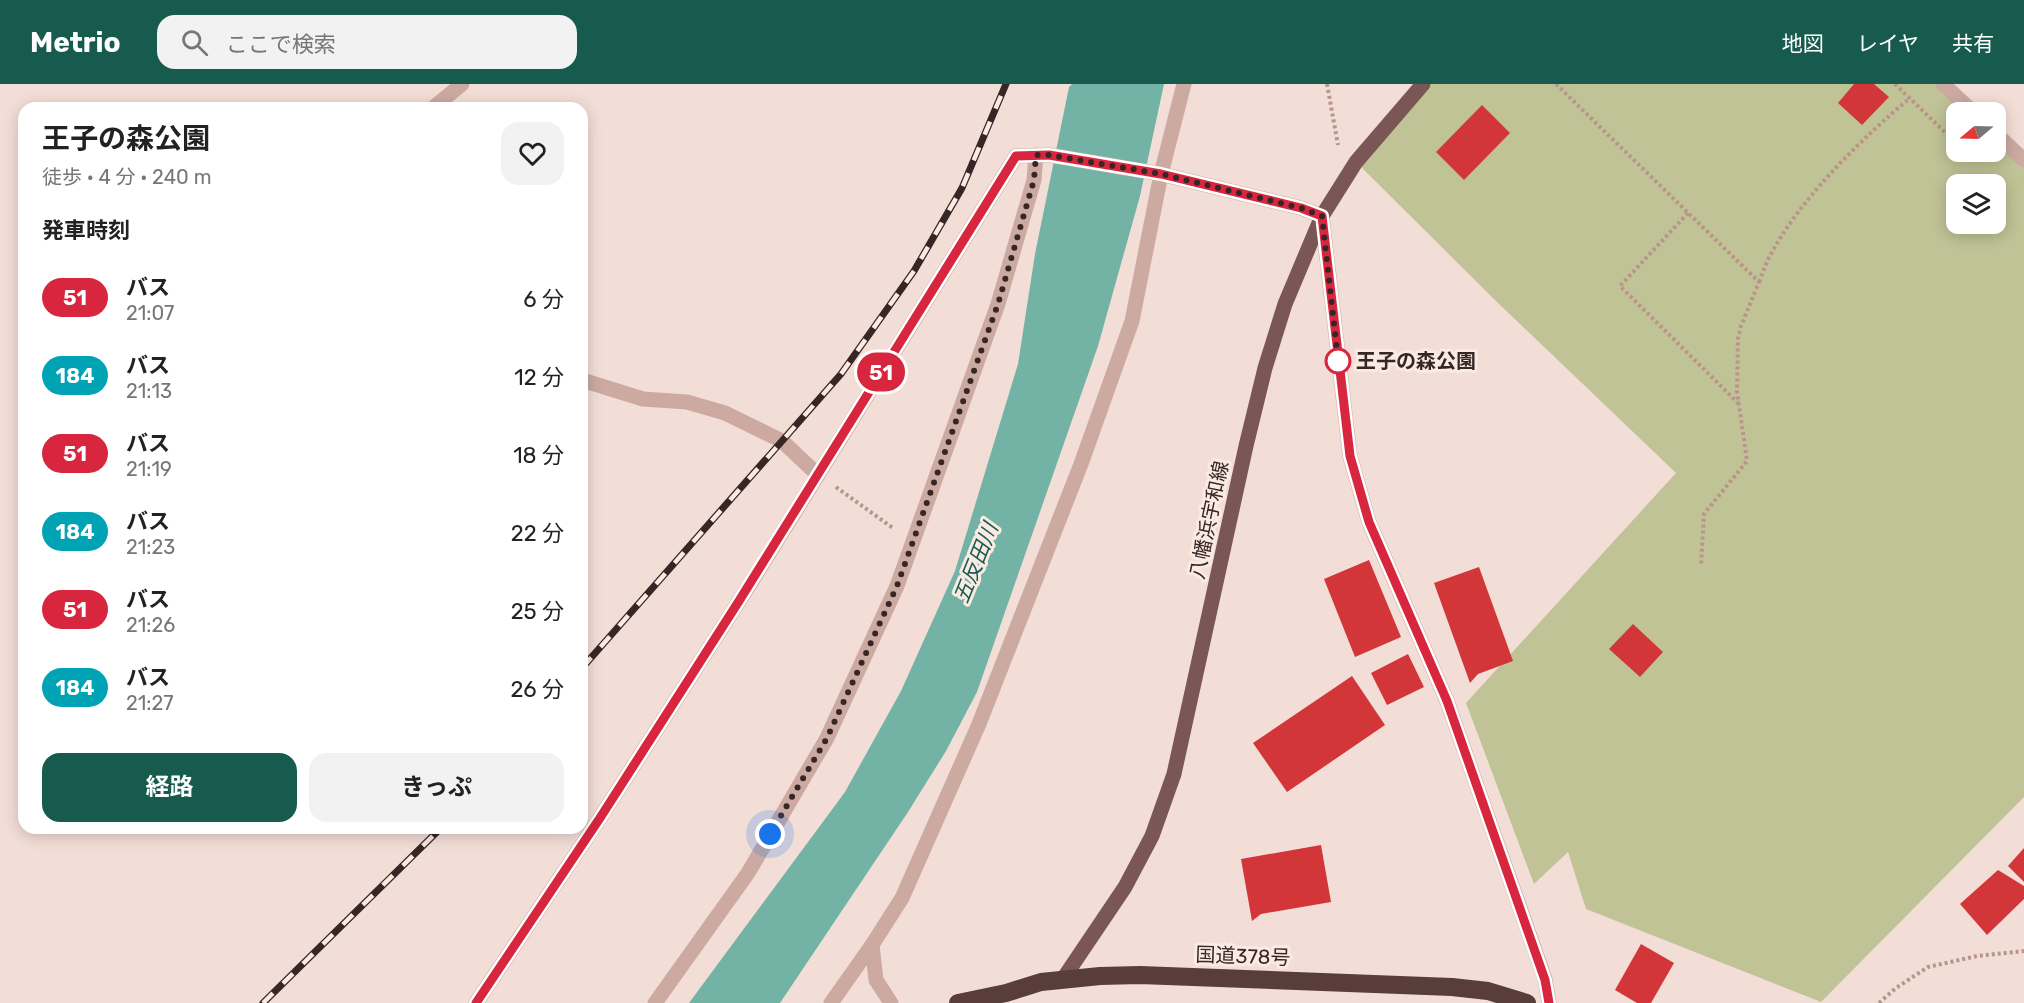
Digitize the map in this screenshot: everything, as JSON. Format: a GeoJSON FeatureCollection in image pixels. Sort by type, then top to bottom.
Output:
{"type":"FeatureCollection","features":[{"type":"Feature","properties":{"kind":"highway","name":"国道378号"},"geometry":{"type":"LineString","coordinates":[[958,1003],[1006,993],[1041,982],[1140,975],[1452,987],[1488,991],[1527,1003]]}},
{"type":"Feature","properties":{"kind":"main road","name":"八幡浜宇和線"},"geometry":{"type":"LineString","coordinates":[[1063,979],[1125,887],[1152,836],[1174,774],[1265,368],[1285,304],[1322,216],[1344,180],[1356,162],[1423,84]]}},
{"type":"Feature","properties":{"kind":"street"},"geometry":{"type":"LineString","coordinates":[[440,102],[462,84]]}},
{"type":"Feature","properties":{"kind":"street"},"geometry":{"type":"LineString","coordinates":[[831,1003],[902,898],[979,724],[1081,464],[1132,321],[1156,173],[1184,84]]}},
{"type":"Feature","properties":{"kind":"street"},"geometry":{"type":"LineString","coordinates":[[1943,84],[1962,102]]}},
{"type":"Feature","properties":{"kind":"street"},"geometry":{"type":"LineString","coordinates":[[2006,141],[2021,151]]}},
{"type":"Feature","properties":{"kind":"street"},"geometry":{"type":"LineString","coordinates":[[654,1003],[748,873],[827,738],[897,586],[998,304],[1042,155]]}},
{"type":"Feature","properties":{"kind":"street"},"geometry":{"type":"LineString","coordinates":[[476,1003],[600,818],[818,475],[1016,156],[1042,155],[1156,173],[1301,208],[1322,216],[1350,456],[1359,489],[1369,522],[1447,701],[1545,980],[1549,1003]]}},
{"type":"Feature","properties":{"kind":"street"},"geometry":{"type":"LineString","coordinates":[[588,382],[643,399],[687,402],[726,412],[782,441],[818,475]]}},
{"type":"Feature","properties":{"kind":"street"},"geometry":{"type":"LineString","coordinates":[[872,945],[876,980],[891,1003]]}},
{"type":"Feature","properties":{"kind":"path"},"geometry":{"type":"LineString","coordinates":[[1327,84],[1344,180]]}},
{"type":"Feature","properties":{"kind":"path"},"geometry":{"type":"LineString","coordinates":[[1556,84],[1759,282]]}},
{"type":"Feature","properties":{"kind":"path"},"geometry":{"type":"LineString","coordinates":[[1895,84],[1946,133]]}},
{"type":"Feature","properties":{"kind":"path"},"geometry":{"type":"LineString","coordinates":[[1701,565],[1704,514],[1748,460],[1738,403],[1738,339],[1759,282],[1776,246],[1815,193],[1877,126],[1910,98]]}},
{"type":"Feature","properties":{"kind":"path"},"geometry":{"type":"LineString","coordinates":[[1688,213],[1620,286],[1738,403]]}},
{"type":"Feature","properties":{"kind":"path"},"geometry":{"type":"LineString","coordinates":[[818,475],[913,543]]}},
{"type":"Feature","properties":{"kind":"path"},"geometry":{"type":"LineString","coordinates":[[1879,1003],[1896,988],[1928,967],[1977,956],[2024,951]]}},
{"type":"Feature","properties":{"kind":"green space","name":"王子の森公園"},"geometry":{"type":"Polygon","coordinates":[[[1425,84],[1945,84],[1964,102],[1946,102],[1946,162],[2006,162],[2006,141],[2024,158],[2024,797],[1821,1002],[1586,909],[1568,852],[1534,884],[1466,703],[1676,473],[1499,304],[1356,162],[1425,84]]]}},
{"type":"Feature","properties":{"kind":"water","name":"五反田川"},"geometry":{"type":"Polygon","coordinates":[[[1072,84],[1164,84],[1140,196],[1098,346],[977,692],[946,751],[908,812],[780,1003],[689,1003],[845,792],[901,691],[955,571],[1018,364],[1035,254],[1069,87],[1072,84]]]}},
{"type":"Feature","properties":{"kind":"building"},"geometry":{"type":"Polygon","coordinates":[[[1854,84],[1874,84],[1889,97],[1862,125],[1838,103],[1854,84]]]}},
{"type":"Feature","properties":{"kind":"building"},"geometry":{"type":"Polygon","coordinates":[[[1482,105],[1510,133],[1464,180],[1436,152],[1482,105]]]}},
{"type":"Feature","properties":{"kind":"building"},"geometry":{"type":"Polygon","coordinates":[[[1369,560],[1401,637],[1355,657],[1324,579],[1369,560]]]}},
{"type":"Feature","properties":{"kind":"building"},"geometry":{"type":"Polygon","coordinates":[[[1479,567],[1513,661],[1478,674],[1470,683],[1434,583],[1479,567]]]}},
{"type":"Feature","properties":{"kind":"building"},"geometry":{"type":"Polygon","coordinates":[[[1633,624],[1663,652],[1640,677],[1609,649],[1633,624]]]}},
{"type":"Feature","properties":{"kind":"building"},"geometry":{"type":"Polygon","coordinates":[[[1408,654],[1424,687],[1387,705],[1371,673],[1408,654]]]}},
{"type":"Feature","properties":{"kind":"building"},"geometry":{"type":"Polygon","coordinates":[[[1352,676],[1385,725],[1287,792],[1253,743],[1352,676]]]}},
{"type":"Feature","properties":{"kind":"building"},"geometry":{"type":"Polygon","coordinates":[[[1321,845],[1331,902],[1261,914],[1252,921],[1241,859],[1321,845]]]}},
{"type":"Feature","properties":{"kind":"building"},"geometry":{"type":"Polygon","coordinates":[[[2024,848],[2024,882],[2008,866],[2024,848]]]}},
{"type":"Feature","properties":{"kind":"building"},"geometry":{"type":"Polygon","coordinates":[[[1998,870],[2024,886],[2024,899],[1987,935],[1960,904],[1998,870]]]}},
{"type":"Feature","properties":{"kind":"building"},"geometry":{"type":"Polygon","coordinates":[[[1641,944],[1674,963],[1651,1003],[1637,1003],[1615,990],[1641,944]]]}},
{"type":"Feature","properties":{"kind":"railway"},"geometry":{"type":"LineString","coordinates":[[588,661],[841,374],[914,271],[962,188],[1006,84]]}},
{"type":"Feature","properties":{"kind":"railway"},"geometry":{"type":"LineString","coordinates":[[263,1003],[435,834]]}},
{"type":"Feature","properties":{"kind":"bus line","name":"51"},"geometry":{"type":"LineString","coordinates":[[476,1003],[600,818],[739,601],[1016,156],[1049,155],[1161,174],[1301,208],[1322,216],[1350,456],[1356,478],[1369,522],[1447,701],[1545,980],[1549,1003]]}},
{"type":"Feature","properties":{"kind":"place","name":"王子の森公園"},"geometry":{"type":"Point","coordinates":[1338,361]}},
{"type":"Feature","properties":{"kind":"route"},"geometry":{"type":"LineString","coordinates":[[770,834],[827,738],[897,586],[998,304],[1034,180],[1036,155],[1049,155],[1161,174],[1301,208],[1322,216],[1339,369],[1338,361]]}}]}
